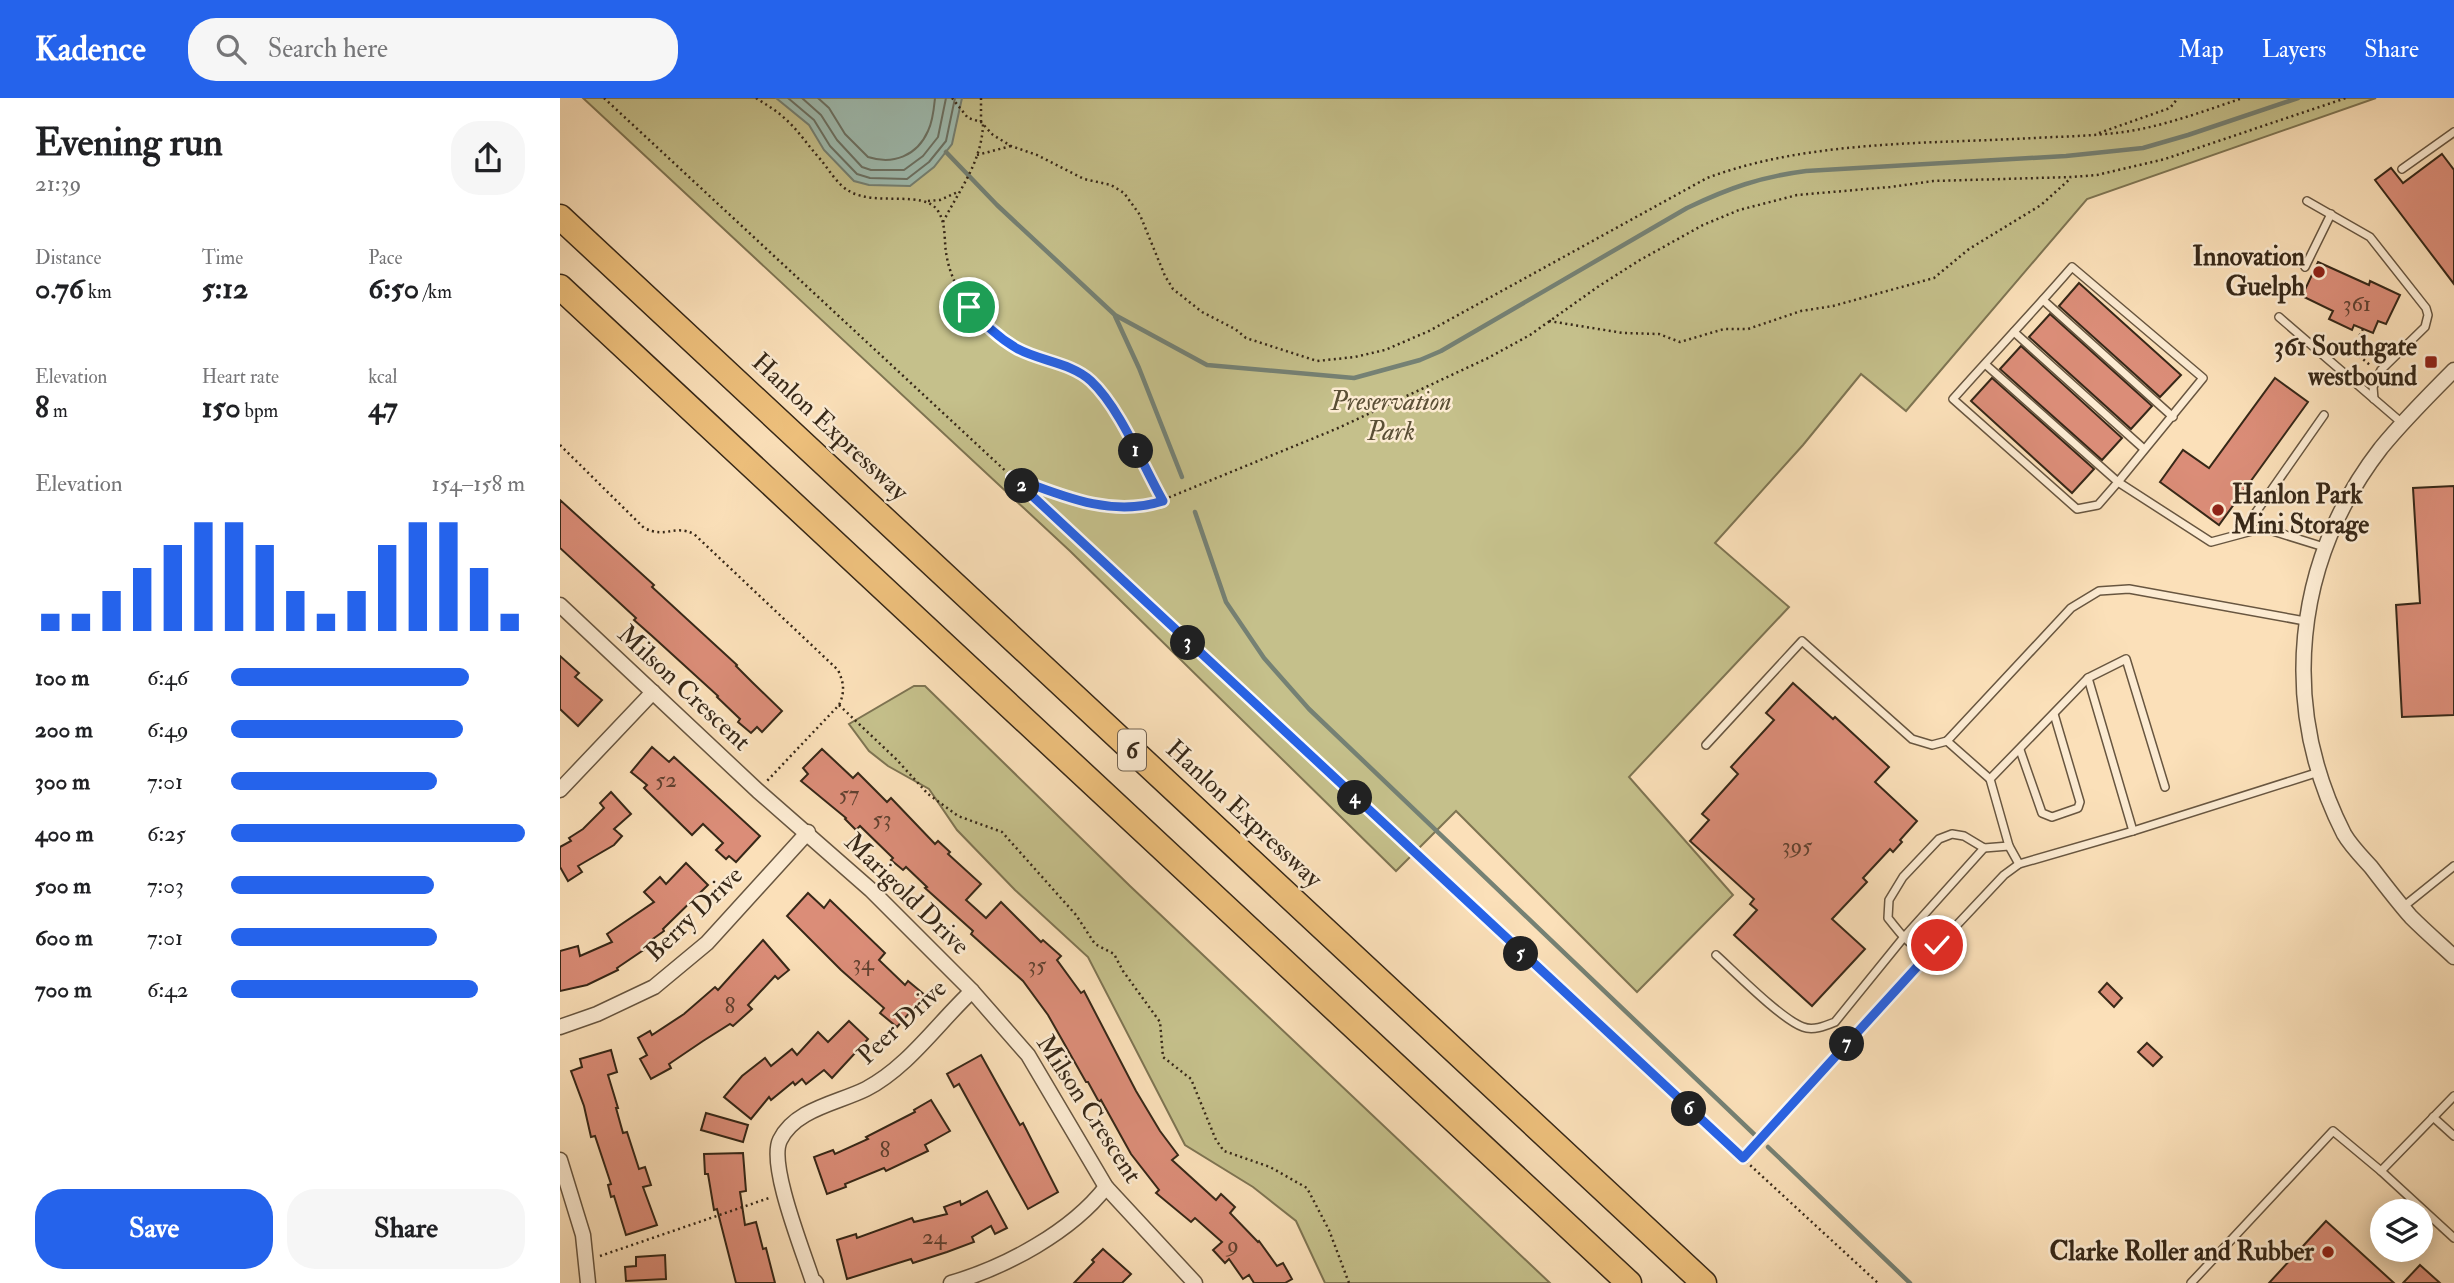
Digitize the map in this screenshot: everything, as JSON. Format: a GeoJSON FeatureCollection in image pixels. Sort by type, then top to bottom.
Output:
{"type":"FeatureCollection","features":[{"type":"Feature","properties":{"kind":"highway","name":"Hanlon Expressway"},"geometry":{"type":"LineString","coordinates":[[560,216],[1704,1283]]}},
{"type":"Feature","properties":{"kind":"highway","name":"6"},"geometry":{"type":"LineString","coordinates":[[560,287],[1629,1283]]}},
{"type":"Feature","properties":{"kind":"street"},"geometry":{"type":"LineString","coordinates":[[2454,370],[2381,449],[2345,503],[2324,547],[2305,621],[2303,653],[2309,738],[2319,772],[2345,836],[2403,907],[2454,957]]}},
{"type":"Feature","properties":{"kind":"street","name":"Milson Crescent"},"geometry":{"type":"LineString","coordinates":[[560,606],[758,791],[808,832]]}},
{"type":"Feature","properties":{"kind":"street"},"geometry":{"type":"LineString","coordinates":[[560,790],[653,692]]}},
{"type":"Feature","properties":{"kind":"street","name":"Marigold Drive"},"geometry":{"type":"LineString","coordinates":[[808,832],[871,890],[972,991]]}},
{"type":"Feature","properties":{"kind":"street","name":"Berry Drive"},"geometry":{"type":"LineString","coordinates":[[560,1027],[597,1014],[654,987],[707,943],[808,832]]}},
{"type":"Feature","properties":{"kind":"street","name":"Milson Crescent"},"geometry":{"type":"LineString","coordinates":[[972,991],[1028,1055],[1107,1187],[1195,1283]]}},
{"type":"Feature","properties":{"kind":"street","name":"Peer Drive"},"geometry":{"type":"LineString","coordinates":[[816,1283],[812,1279],[778,1171],[779,1141],[799,1118],[867,1088],[898,1067],[972,991]]}},
{"type":"Feature","properties":{"kind":"street"},"geometry":{"type":"LineString","coordinates":[[560,1160],[583,1235],[588,1283]]}},
{"type":"Feature","properties":{"kind":"street"},"geometry":{"type":"LineString","coordinates":[[951,1283],[1037,1246],[1095,1201],[1107,1187]]}},
{"type":"Feature","properties":{"kind":"lane"},"geometry":{"type":"LineString","coordinates":[[2402,169],[2454,132]]}},
{"type":"Feature","properties":{"kind":"lane"},"geometry":{"type":"LineString","coordinates":[[2307,201],[2370,237],[2426,308],[2428,315],[2425,327],[2378,373],[2373,387],[2374,399]]}},
{"type":"Feature","properties":{"kind":"lane"},"geometry":{"type":"LineString","coordinates":[[2305,267],[2331,214]]}},
{"type":"Feature","properties":{"kind":"lane"},"geometry":{"type":"LineString","coordinates":[[2072,267],[2203,378],[2098,505],[2077,509],[1953,399],[2014,332],[2072,267]]}},
{"type":"Feature","properties":{"kind":"lane"},"geometry":{"type":"LineString","coordinates":[[2043,300],[2173,416]]}},
{"type":"Feature","properties":{"kind":"lane"},"geometry":{"type":"LineString","coordinates":[[2279,317],[2403,424]]}},
{"type":"Feature","properties":{"kind":"lane"},"geometry":{"type":"LineString","coordinates":[[2014,332],[2144,449]]}},
{"type":"Feature","properties":{"kind":"lane"},"geometry":{"type":"LineString","coordinates":[[1985,363],[2118,482],[2211,542],[2263,528],[2324,547]]}},
{"type":"Feature","properties":{"kind":"lane"},"geometry":{"type":"LineString","coordinates":[[2263,528],[2254,514],[2324,415]]}},
{"type":"Feature","properties":{"kind":"lane"},"geometry":{"type":"LineString","coordinates":[[1706,745],[1802,640],[1912,739],[1933,745],[1947,741],[2071,608],[2099,592],[2129,589],[2305,621]]}},
{"type":"Feature","properties":{"kind":"lane"},"geometry":{"type":"LineString","coordinates":[[1990,779],[2088,678],[2126,659],[2165,787]]}},
{"type":"Feature","properties":{"kind":"lane"},"geometry":{"type":"LineString","coordinates":[[2088,678],[2133,831]]}},
{"type":"Feature","properties":{"kind":"lane"},"geometry":{"type":"LineString","coordinates":[[2020,750],[2042,813],[2053,817],[2078,808],[2080,802],[2054,714]]}},
{"type":"Feature","properties":{"kind":"lane"},"geometry":{"type":"LineString","coordinates":[[1947,741],[1990,779],[2008,846],[2019,864]]}},
{"type":"Feature","properties":{"kind":"lane"},"geometry":{"type":"LineString","coordinates":[[2008,846],[1984,848],[1964,836],[1952,834],[1939,839],[1903,877],[1889,900],[1888,918],[1904,937],[1928,950],[1937,945],[2004,874],[2019,864],[2319,772]]}},
{"type":"Feature","properties":{"kind":"lane"},"geometry":{"type":"LineString","coordinates":[[1716,955],[1785,1016],[1804,1028],[1821,1028],[1835,1022],[1904,937],[1984,848]]}},
{"type":"Feature","properties":{"kind":"lane"},"geometry":{"type":"LineString","coordinates":[[2403,907],[2454,866]]}},
{"type":"Feature","properties":{"kind":"lane"},"geometry":{"type":"LineString","coordinates":[[2381,1171],[2454,1096]]}},
{"type":"Feature","properties":{"kind":"lane"},"geometry":{"type":"LineString","coordinates":[[2433,1117],[2454,1136]]}},
{"type":"Feature","properties":{"kind":"lane"},"geometry":{"type":"LineString","coordinates":[[2190,1283],[2333,1131],[2454,1237]]}},
{"type":"Feature","properties":{"kind":"path"},"geometry":{"type":"LineString","coordinates":[[604,98],[1878,1283]]}},
{"type":"Feature","properties":{"kind":"path"},"geometry":{"type":"LineString","coordinates":[[756,98],[783,117],[846,190],[861,197],[928,201],[940,200],[958,192]]}},
{"type":"Feature","properties":{"kind":"path"},"geometry":{"type":"LineString","coordinates":[[952,98],[968,118],[982,123],[993,135],[1012,146],[1037,155],[1084,179],[1111,185],[1124,193],[1140,215],[1173,289],[1202,312],[1235,329],[1246,338],[1317,361],[1354,357],[1385,349],[1429,331],[1695,184],[1733,168],[1793,154],[1881,146],[2093,135],[2141,129],[2243,98]]}},
{"type":"Feature","properties":{"kind":"path"},"geometry":{"type":"LineString","coordinates":[[943,222],[972,171],[981,147],[981,98]]}},
{"type":"Feature","properties":{"kind":"path"},"geometry":{"type":"LineString","coordinates":[[2093,135],[2170,108],[2178,98]]}},
{"type":"Feature","properties":{"kind":"path"},"geometry":{"type":"LineString","coordinates":[[1012,477],[1098,506],[1131,508],[1163,501],[1336,429],[1499,352],[1640,260],[1703,225],[1753,205],[1797,195],[1933,181],[2097,175],[2165,159],[2346,98]]}},
{"type":"Feature","properties":{"kind":"path"},"geometry":{"type":"LineString","coordinates":[[977,155],[1012,146]]}},
{"type":"Feature","properties":{"kind":"path"},"geometry":{"type":"LineString","coordinates":[[1549,321],[1623,332],[1660,334],[1680,342],[1724,328],[1748,329],[1801,311],[1833,306],[1934,278],[1969,249],[2041,205],[2072,177]]}},
{"type":"Feature","properties":{"kind":"path"},"geometry":{"type":"LineString","coordinates":[[928,201],[938,210],[943,222],[946,256],[956,285],[969,307],[992,332],[1019,349],[1090,380],[1124,429],[1163,501]]}},
{"type":"Feature","properties":{"kind":"path"},"geometry":{"type":"LineString","coordinates":[[2363,329],[2352,350],[2378,373]]}},
{"type":"Feature","properties":{"kind":"path"},"geometry":{"type":"LineString","coordinates":[[560,444],[644,528],[663,534],[683,529],[694,534],[838,670],[843,681],[844,696],[839,705],[758,791]]}},
{"type":"Feature","properties":{"kind":"path"},"geometry":{"type":"LineString","coordinates":[[839,705],[896,759],[928,794],[958,816],[1002,832],[1076,915],[1095,944],[1114,954],[1160,1022],[1163,1057],[1191,1079],[1216,1140],[1224,1151],[1270,1167],[1307,1188],[1329,1230],[1349,1283]]}},
{"type":"Feature","properties":{"kind":"path"},"geometry":{"type":"LineString","coordinates":[[1743,1158],[1937,945]]}},
{"type":"Feature","properties":{"kind":"path"},"geometry":{"type":"LineString","coordinates":[[587,1260],[784,1193]]}},
{"type":"Feature","properties":{"kind":"green space","name":"Preservation Park"},"geometry":{"type":"Polygon","coordinates":[[[583,98],[2376,98],[2087,199],[1906,411],[1861,374],[1803,445],[1715,543],[1789,607],[1629,777],[1733,895],[1637,992],[1456,811],[1396,871],[1070,551],[583,98]]]}},
{"type":"Feature","properties":{"kind":"green space"},"geometry":{"type":"Polygon","coordinates":[[[914,686],[925,686],[1130,886],[1550,1283],[1325,1283],[1296,1221],[1253,1187],[1185,1145],[1088,957],[1015,890],[957,830],[929,789],[888,766],[869,751],[849,724],[914,686]]]}},
{"type":"Feature","properties":{"kind":"water"},"geometry":{"type":"Polygon","coordinates":[[[776,98],[962,98],[952,144],[934,167],[910,186],[869,185],[854,181],[824,150],[809,125],[776,98]]]}},
{"type":"Feature","properties":{"kind":"building"},"geometry":{"type":"Polygon","coordinates":[[[2442,154],[2454,170],[2454,284],[2375,180],[2391,168],[2403,183],[2442,154]]]}},
{"type":"Feature","properties":{"kind":"building"},"geometry":{"type":"Polygon","coordinates":[[[2318,262],[2369,285],[2370,281],[2400,295],[2386,324],[2378,321],[2373,333],[2354,325],[2352,330],[2329,319],[2333,311],[2302,296],[2318,262]]]}},
{"type":"Feature","properties":{"kind":"building"},"geometry":{"type":"Polygon","coordinates":[[[2079,283],[2181,375],[2160,397],[2059,306],[2079,283]]]}},
{"type":"Feature","properties":{"kind":"building"},"geometry":{"type":"Polygon","coordinates":[[[2050,314],[2152,406],[2131,429],[2029,337],[2050,314]]]}},
{"type":"Feature","properties":{"kind":"building"},"geometry":{"type":"Polygon","coordinates":[[[2021,346],[2122,438],[2102,460],[2000,369],[2021,346]]]}},
{"type":"Feature","properties":{"kind":"building"},"geometry":{"type":"Polygon","coordinates":[[[1992,378],[2094,469],[2072,493],[1971,401],[1992,378]]]}},
{"type":"Feature","properties":{"kind":"building"},"geometry":{"type":"Polygon","coordinates":[[[2275,378],[2308,402],[2219,525],[2160,482],[2183,450],[2209,468],[2275,378]]]}},
{"type":"Feature","properties":{"kind":"building"},"geometry":{"type":"Polygon","coordinates":[[[2454,486],[2454,715],[2402,717],[2396,605],[2420,603],[2413,488],[2454,486]]]}},
{"type":"Feature","properties":{"kind":"building"},"geometry":{"type":"Polygon","coordinates":[[[560,500],[654,585],[652,587],[737,665],[782,711],[762,732],[757,727],[751,733],[738,722],[740,719],[718,696],[560,548],[560,500]]]}},
{"type":"Feature","properties":{"kind":"building"},"geometry":{"type":"Polygon","coordinates":[[[560,656],[579,673],[575,677],[602,700],[578,726],[560,709],[560,656]]]}},
{"type":"Feature","properties":{"kind":"building"},"geometry":{"type":"Polygon","coordinates":[[[1793,683],[1889,767],[1875,782],[1917,821],[1893,852],[1890,849],[1863,878],[1867,882],[1832,919],[1865,949],[1812,1006],[1734,935],[1757,910],[1750,904],[1754,899],[1690,841],[1709,820],[1702,814],[1738,774],[1731,767],[1774,720],[1766,713],[1793,683]]]}},
{"type":"Feature","properties":{"kind":"building"},"geometry":{"type":"Polygon","coordinates":[[[652,747],[669,762],[674,757],[760,836],[736,862],[729,856],[726,859],[716,850],[723,843],[703,824],[692,835],[644,788],[647,785],[631,772],[652,747]]]}},
{"type":"Feature","properties":{"kind":"building"},"geometry":{"type":"Polygon","coordinates":[[[822,749],[853,778],[858,773],[887,802],[891,798],[935,844],[938,841],[950,852],[948,854],[981,884],[966,900],[986,918],[1001,902],[1041,942],[1043,940],[1061,956],[1057,960],[1081,993],[1084,991],[1136,1091],[1178,1155],[1172,1160],[1216,1200],[1221,1194],[1235,1207],[1230,1213],[1259,1241],[1277,1266],[1283,1263],[1292,1279],[1285,1283],[1254,1283],[1249,1275],[1243,1279],[1229,1259],[1225,1263],[1213,1250],[1222,1242],[1195,1218],[1191,1222],[1156,1193],[1159,1190],[1131,1154],[1048,1015],[1023,981],[971,934],[973,931],[906,867],[903,870],[860,826],[856,830],[846,818],[801,781],[808,774],[803,768],[822,749]]]}},
{"type":"Feature","properties":{"kind":"building"},"geometry":{"type":"Polygon","coordinates":[[[611,792],[631,814],[614,829],[622,836],[614,845],[578,866],[582,872],[568,881],[560,867],[560,847],[571,841],[569,838],[583,829],[604,808],[600,803],[611,792]]]}},
{"type":"Feature","properties":{"kind":"building"},"geometry":{"type":"Polygon","coordinates":[[[686,863],[708,885],[663,929],[664,931],[643,946],[645,949],[617,968],[618,970],[587,985],[560,991],[560,951],[578,946],[580,956],[612,942],[607,934],[654,902],[644,892],[660,877],[666,884],[686,863]]]}},
{"type":"Feature","properties":{"kind":"building"},"geometry":{"type":"Polygon","coordinates":[[[808,893],[824,908],[830,900],[885,953],[879,960],[905,985],[908,981],[925,995],[897,1027],[880,1013],[884,1008],[787,916],[808,893]]]}},
{"type":"Feature","properties":{"kind":"building"},"geometry":{"type":"Polygon","coordinates":[[[763,940],[789,970],[778,979],[775,976],[748,1005],[752,1009],[733,1026],[730,1024],[703,1041],[669,1064],[671,1068],[651,1079],[640,1059],[647,1055],[638,1038],[650,1031],[652,1035],[684,1014],[715,987],[718,990],[763,940]]]}},
{"type":"Feature","properties":{"kind":"building"},"geometry":{"type":"Polygon","coordinates":[[[2107,983],[2122,998],[2114,1007],[2099,992],[2107,983]]]}},
{"type":"Feature","properties":{"kind":"building"},"geometry":{"type":"Polygon","coordinates":[[[849,1021],[868,1039],[832,1078],[824,1070],[806,1084],[802,1079],[795,1085],[793,1082],[771,1100],[769,1097],[751,1119],[724,1097],[742,1076],[765,1058],[771,1066],[792,1049],[797,1055],[818,1032],[828,1042],[849,1021]]]}},
{"type":"Feature","properties":{"kind":"building"},"geometry":{"type":"Polygon","coordinates":[[[2147,1043],[2162,1057],[2153,1066],[2138,1052],[2147,1043]]]}},
{"type":"Feature","properties":{"kind":"building"},"geometry":{"type":"Polygon","coordinates":[[[611,1050],[617,1072],[608,1075],[616,1108],[623,1133],[627,1132],[639,1169],[645,1167],[651,1185],[643,1187],[657,1225],[626,1235],[614,1196],[611,1197],[608,1185],[611,1184],[595,1136],[591,1137],[584,1106],[571,1071],[582,1067],[580,1059],[611,1050]]]}},
{"type":"Feature","properties":{"kind":"building"},"geometry":{"type":"Polygon","coordinates":[[[981,1055],[1020,1125],[1023,1123],[1058,1192],[1028,1209],[959,1084],[954,1087],[947,1074],[981,1055]]]}},
{"type":"Feature","properties":{"kind":"building"},"geometry":{"type":"Polygon","coordinates":[[[931,1100],[950,1131],[925,1145],[928,1151],[886,1171],[884,1168],[845,1184],[846,1187],[827,1194],[814,1157],[833,1150],[835,1154],[868,1139],[866,1137],[915,1112],[914,1110],[931,1100]]]}},
{"type":"Feature","properties":{"kind":"building"},"geometry":{"type":"Polygon","coordinates":[[[706,1113],[748,1125],[743,1142],[701,1130],[706,1113]]]}},
{"type":"Feature","properties":{"kind":"building"},"geometry":{"type":"Polygon","coordinates":[[[743,1153],[746,1191],[740,1192],[745,1225],[756,1222],[775,1283],[736,1283],[717,1209],[714,1210],[708,1174],[705,1174],[704,1154],[743,1153]]]}},
{"type":"Feature","properties":{"kind":"building"},"geometry":{"type":"Polygon","coordinates":[[[987,1191],[1007,1228],[995,1234],[991,1226],[972,1237],[974,1242],[947,1252],[913,1263],[911,1259],[847,1279],[837,1240],[856,1234],[857,1238],[912,1218],[914,1222],[947,1214],[944,1207],[960,1201],[961,1205],[987,1191]]]}},
{"type":"Feature","properties":{"kind":"building","name":"Clarke Roller and Rubber"},"geometry":{"type":"Polygon","coordinates":[[[2326,1221],[2394,1283],[2269,1283],[2326,1221]]]}},
{"type":"Feature","properties":{"kind":"building"},"geometry":{"type":"Polygon","coordinates":[[[1103,1249],[1131,1274],[1122,1283],[1074,1283],[1094,1262],[1092,1260],[1103,1249]]]}},
{"type":"Feature","properties":{"kind":"building"},"geometry":{"type":"Polygon","coordinates":[[[665,1255],[666,1279],[626,1281],[625,1267],[636,1266],[636,1257],[665,1255]]]}},
{"type":"Feature","properties":{"kind":"building"},"geometry":{"type":"Polygon","coordinates":[[[2420,1265],[2440,1283],[2403,1283],[2420,1265]]]}},
{"type":"Feature","properties":{"kind":"waterway"},"geometry":{"type":"LineString","coordinates":[[946,152],[997,205],[1115,315],[1207,365],[1354,378],[1420,360],[1441,351],[1687,208],[1745,184],[1806,171],[2066,156],[2143,148],[2298,98]]}},
{"type":"Feature","properties":{"kind":"waterway"},"geometry":{"type":"LineString","coordinates":[[1115,316],[1139,368],[1182,477]]}},
{"type":"Feature","properties":{"kind":"waterway"},"geometry":{"type":"LineString","coordinates":[[1195,512],[1226,602],[1264,658],[1309,709],[1756,1136]]}},
{"type":"Feature","properties":{"kind":"waterway"},"geometry":{"type":"LineString","coordinates":[[1768,1147],[1910,1283]]}},
{"type":"Feature","properties":{"kind":"place","name":"Innovation Guelph"},"geometry":{"type":"Point","coordinates":[2319,272]}},
{"type":"Feature","properties":{"kind":"place","name":"361 Southgate westbound"},"geometry":{"type":"Point","coordinates":[2431,362]}},
{"type":"Feature","properties":{"kind":"place","name":"Hanlon Park Mini Storage"},"geometry":{"type":"Point","coordinates":[2218,510]}},
{"type":"Feature","properties":{"kind":"place","name":"Clarke Roller and Rubber"},"geometry":{"type":"Point","coordinates":[2328,1252]}},
{"type":"Feature","properties":{"kind":"route"},"geometry":{"type":"LineString","coordinates":[[969,307],[992,332],[1019,349],[1090,380],[1124,429],[1163,501],[1131,508],[1098,506],[1012,477],[1743,1158],[1937,945]]}}]}
